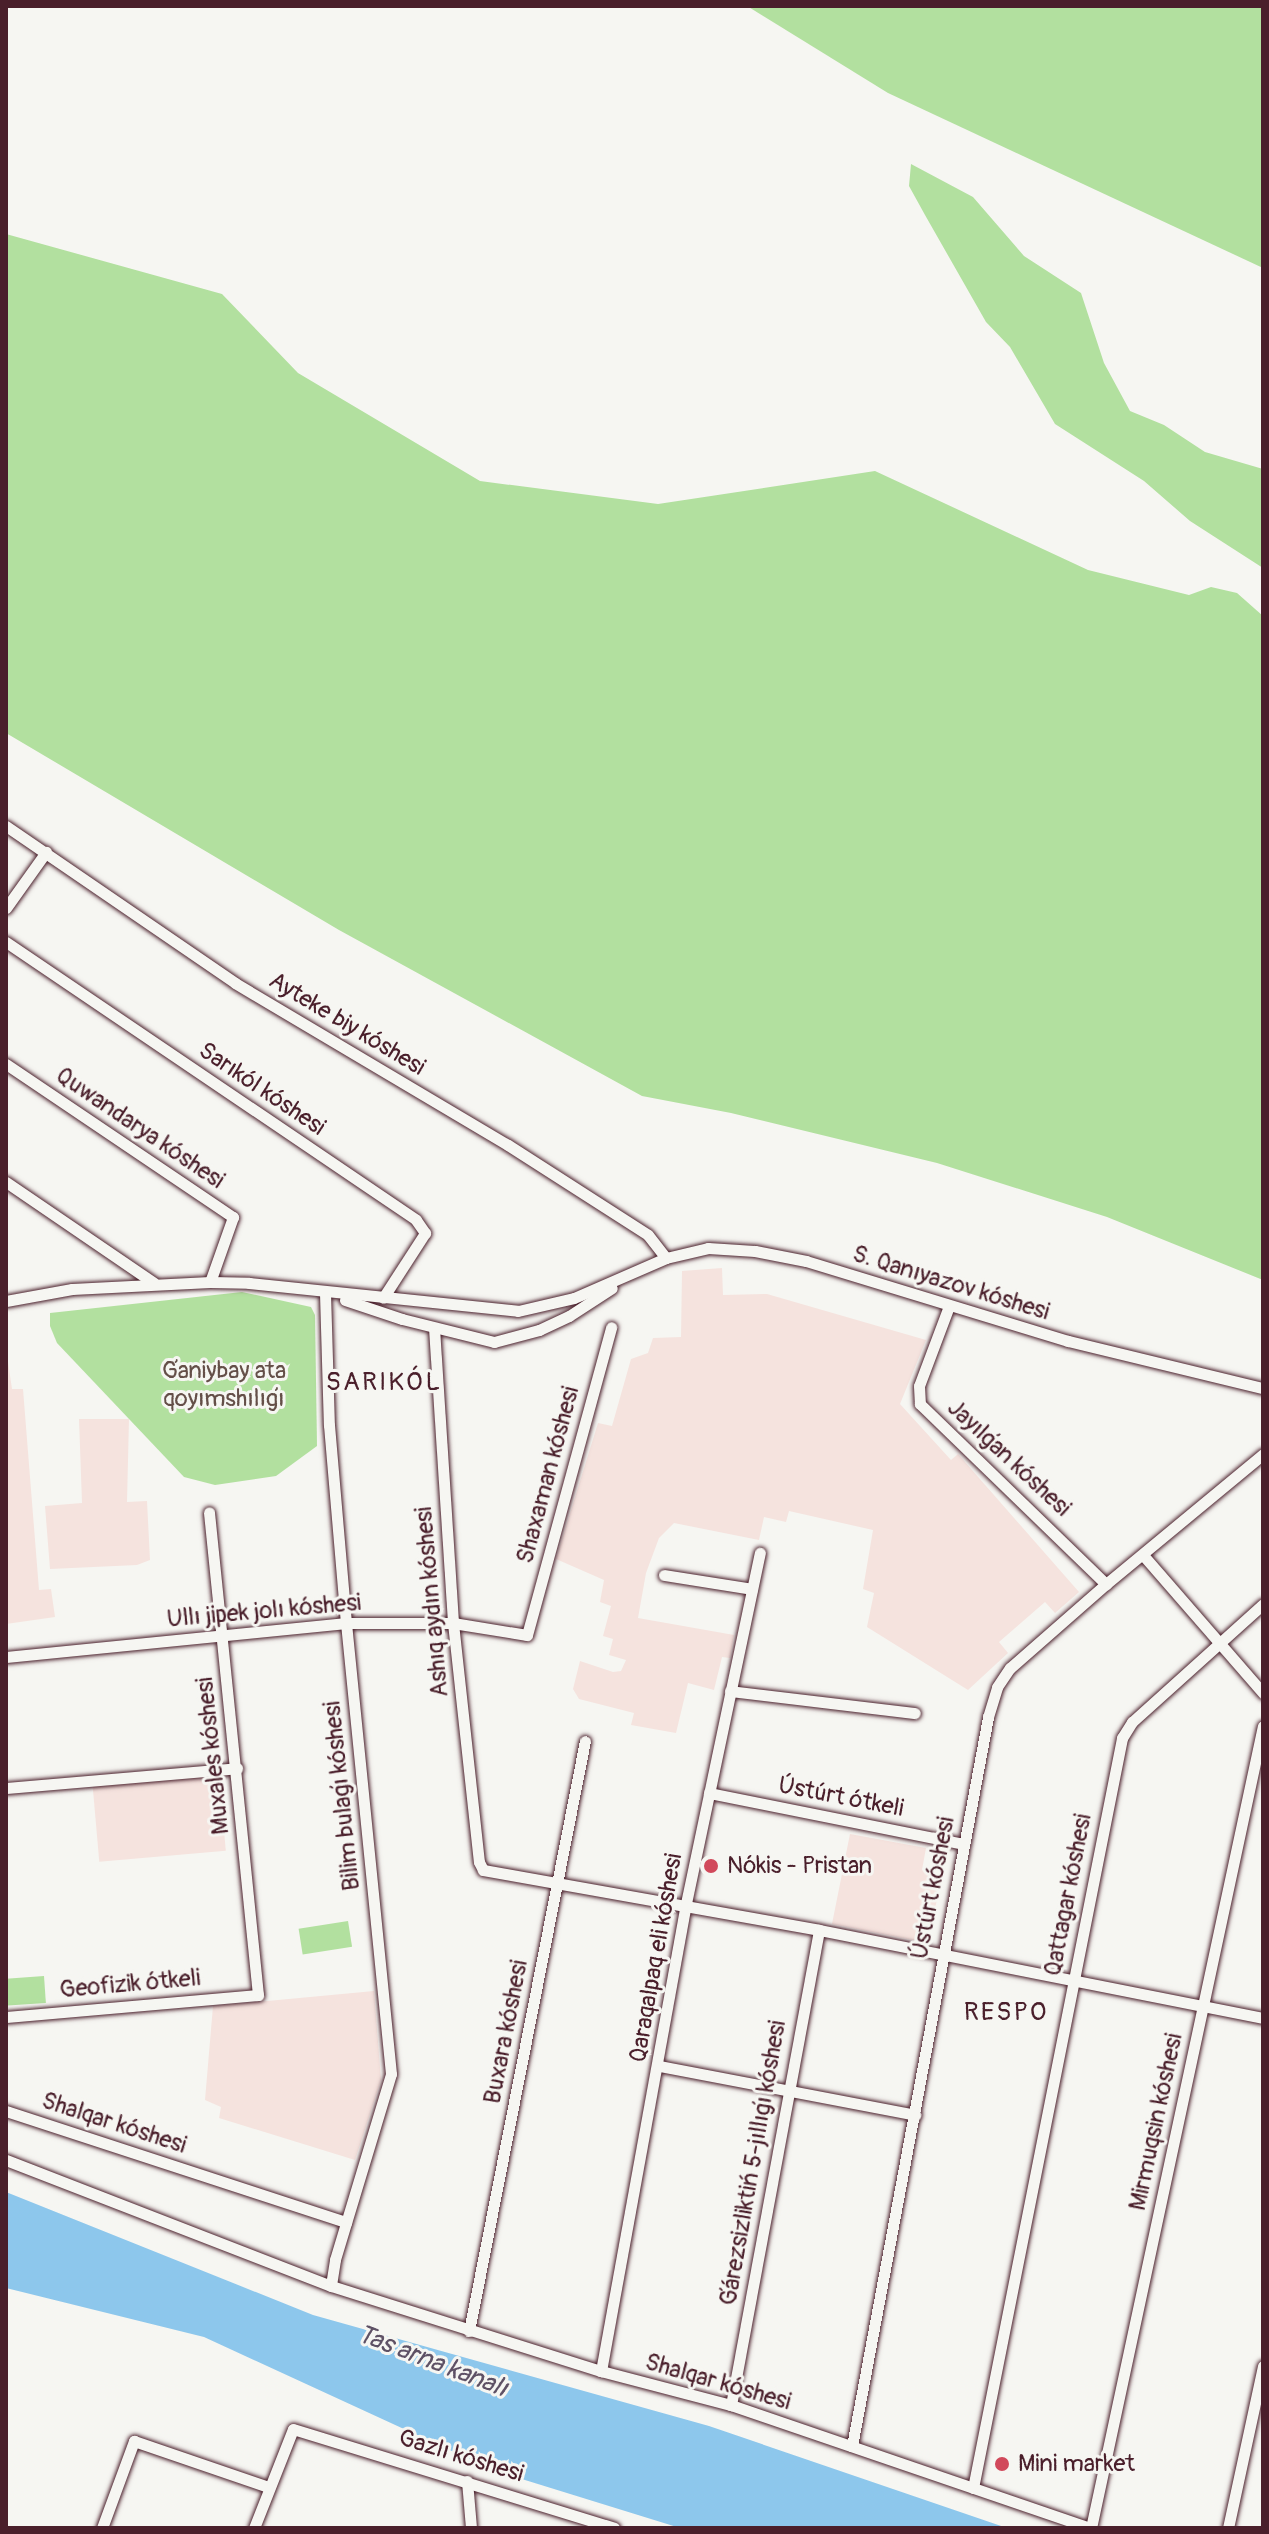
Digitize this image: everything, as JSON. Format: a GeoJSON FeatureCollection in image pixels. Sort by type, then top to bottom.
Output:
{"type":"FeatureCollection","features":[{"type":"Feature","properties":{"kind":"street","name":"Ayteke biy kóshesi"},"geometry":{"type":"LineString","coordinates":[[6,826],[235,983],[508,1145],[648,1235],[666,1258]]}},
{"type":"Feature","properties":{"kind":"street"},"geometry":{"type":"LineString","coordinates":[[6,908],[46,852]]}},
{"type":"Feature","properties":{"kind":"street","name":"Sarıkól kóshesi"},"geometry":{"type":"LineString","coordinates":[[6,942],[416,1220],[425,1233],[383,1298]]}},
{"type":"Feature","properties":{"kind":"street","name":"Quwandarya kóshesi"},"geometry":{"type":"LineString","coordinates":[[6,1064],[233,1217],[210,1282]]}},
{"type":"Feature","properties":{"kind":"street"},"geometry":{"type":"LineString","coordinates":[[6,1182],[154,1283]]}},
{"type":"Feature","properties":{"kind":"street","name":"S. Qanıyazov kóshesi"},"geometry":{"type":"LineString","coordinates":[[325,1293],[434,1328],[494,1342],[513,1340],[569,1316],[629,1277],[666,1258],[708,1248],[755,1251],[806,1261],[1068,1341],[1263,1388]]}},
{"type":"Feature","properties":{"kind":"street","name":"S. Qanıyazov kóshesi"},"geometry":{"type":"LineString","coordinates":[[6,1301],[72,1289],[210,1282],[249,1283],[518,1311],[574,1298],[629,1277]]}},
{"type":"Feature","properties":{"kind":"street","name":"Bilim bulaǵı kóshesi"},"geometry":{"type":"LineString","coordinates":[[325,1293],[329,1425],[391,2074],[346,2222],[331,2286]]}},
{"type":"Feature","properties":{"kind":"street","name":"Jayılǵan kóshesi"},"geometry":{"type":"LineString","coordinates":[[949,1306],[919,1386],[920,1404],[1106,1584]]}},
{"type":"Feature","properties":{"kind":"street","name":"Shaxaman kóshesi"},"geometry":{"type":"LineString","coordinates":[[527,1635],[611,1327]]}},
{"type":"Feature","properties":{"kind":"street","name":"Ashıq aydın kóshesi"},"geometry":{"type":"LineString","coordinates":[[434,1328],[453,1623],[479,1862],[483,1870],[558,1885]]}},
{"type":"Feature","properties":{"kind":"street","name":"Ústúrt kóshesi"},"geometry":{"type":"LineString","coordinates":[[852,2446],[964,1844],[997,1687],[1010,1668],[1263,1454]]}},
{"type":"Feature","properties":{"kind":"street","name":"Muxales kóshesi"},"geometry":{"type":"LineString","coordinates":[[209,1512],[258,1995]]}},
{"type":"Feature","properties":{"kind":"street","name":"Qaraqalpaq eli kóshesi"},"geometry":{"type":"LineString","coordinates":[[601,2371],[659,2066],[685,1908],[760,1553]]}},
{"type":"Feature","properties":{"kind":"street"},"geometry":{"type":"LineString","coordinates":[[1143,1555],[1263,1693]]}},
{"type":"Feature","properties":{"kind":"street"},"geometry":{"type":"LineString","coordinates":[[664,1575],[752,1589]]}},
{"type":"Feature","properties":{"kind":"street","name":"Qattagar kóshesi"},"geometry":{"type":"LineString","coordinates":[[973,2488],[1122,1738],[1132,1722],[1263,1604]]}},
{"type":"Feature","properties":{"kind":"street","name":"Ullı jipek jolı kóshesi"},"geometry":{"type":"LineString","coordinates":[[6,1657],[346,1623],[453,1623],[527,1635]]}},
{"type":"Feature","properties":{"kind":"street"},"geometry":{"type":"LineString","coordinates":[[730,1691],[915,1713]]}},
{"type":"Feature","properties":{"kind":"street","name":"Mirmuqsin kóshesi"},"geometry":{"type":"LineString","coordinates":[[1091,2528],[1263,1726]]}},
{"type":"Feature","properties":{"kind":"street","name":"Buxara kóshesi"},"geometry":{"type":"LineString","coordinates":[[469,2331],[585,1741]]}},
{"type":"Feature","properties":{"kind":"street"},"geometry":{"type":"LineString","coordinates":[[6,1788],[237,1768]]}},
{"type":"Feature","properties":{"kind":"street","name":"Ústúrt ótkeli"},"geometry":{"type":"LineString","coordinates":[[709,1793],[964,1844]]}},
{"type":"Feature","properties":{"kind":"street"},"geometry":{"type":"LineString","coordinates":[[558,1885],[819,1930],[1263,2018]]}},
{"type":"Feature","properties":{"kind":"street","name":"Ǵárezsizliktiń 5-jıllıǵı kóshesi"},"geometry":{"type":"LineString","coordinates":[[731,2405],[819,1930]]}},
{"type":"Feature","properties":{"kind":"street","name":"Geofizik ótkeli"},"geometry":{"type":"LineString","coordinates":[[6,2017],[258,1995]]}},
{"type":"Feature","properties":{"kind":"street"},"geometry":{"type":"LineString","coordinates":[[659,2066],[915,2115]]}},
{"type":"Feature","properties":{"kind":"street","name":"Shalqar kóshesi"},"geometry":{"type":"LineString","coordinates":[[6,2111],[346,2222]]}},
{"type":"Feature","properties":{"kind":"street","name":"Shalqar kóshesi"},"geometry":{"type":"LineString","coordinates":[[6,2160],[331,2286],[601,2371],[731,2405],[1091,2528]]}},
{"type":"Feature","properties":{"kind":"street"},"geometry":{"type":"LineString","coordinates":[[1228,2528],[1263,2366]]}},
{"type":"Feature","properties":{"kind":"street","name":"Gazlı kóshesi"},"geometry":{"type":"LineString","coordinates":[[268,2487],[293,2429],[467,2481],[594,2525],[614,2528]]}},
{"type":"Feature","properties":{"kind":"street"},"geometry":{"type":"LineString","coordinates":[[102,2528],[134,2441],[268,2487],[254,2528]]}},
{"type":"Feature","properties":{"kind":"street"},"geometry":{"type":"LineString","coordinates":[[467,2481],[471,2528]]}},
{"type":"Feature","properties":{"kind":"shaded area"},"geometry":{"type":"Polygon","coordinates":[[[722,1268],[723,1295],[767,1294],[926,1340],[900,1404],[951,1460],[958,1454],[1079,1592],[1055,1613],[1045,1602],[999,1642],[1008,1653],[968,1690],[867,1627],[874,1593],[863,1589],[873,1530],[789,1511],[786,1522],[764,1517],[759,1540],[674,1523],[659,1538],[646,1573],[638,1618],[734,1635],[730,1658],[722,1657],[714,1690],[688,1683],[676,1733],[631,1725],[634,1713],[579,1699],[573,1689],[580,1661],[613,1672],[621,1671],[626,1660],[609,1655],[613,1639],[603,1636],[611,1606],[600,1602],[604,1580],[556,1559],[598,1423],[612,1426],[631,1359],[648,1353],[653,1338],[681,1337],[682,1271],[722,1268]]]}},
{"type":"Feature","properties":{"kind":"shaded area"},"geometry":{"type":"Polygon","coordinates":[[[6,1348],[12,1389],[23,1389],[39,1590],[51,1589],[55,1617],[6,1624],[6,1348]]]}},
{"type":"Feature","properties":{"kind":"shaded area"},"geometry":{"type":"Polygon","coordinates":[[[79,1419],[129,1419],[127,1502],[147,1501],[150,1560],[137,1565],[50,1569],[45,1506],[82,1503],[79,1419]]]}},
{"type":"Feature","properties":{"kind":"shaded area"},"geometry":{"type":"Polygon","coordinates":[[[219,1773],[226,1851],[99,1862],[92,1784],[219,1773]]]}},
{"type":"Feature","properties":{"kind":"shaded area"},"geometry":{"type":"Polygon","coordinates":[[[850,1834],[926,1848],[922,1870],[942,1875],[928,1943],[832,1924],[850,1834]]]}},
{"type":"Feature","properties":{"kind":"shaded area"},"geometry":{"type":"Polygon","coordinates":[[[374,1991],[381,2080],[355,2160],[219,2118],[221,2107],[205,2100],[213,2006],[374,1991]]]}},
{"type":"Feature","properties":{"kind":"green space"},"geometry":{"type":"Polygon","coordinates":[[[747,6],[1263,6],[1263,268],[888,93],[747,6]]]}},
{"type":"Feature","properties":{"kind":"green space"},"geometry":{"type":"Polygon","coordinates":[[[911,164],[973,197],[1024,256],[1081,293],[1104,363],[1130,411],[1164,425],[1205,452],[1263,469],[1263,568],[1190,521],[1144,481],[1055,424],[1010,347],[986,322],[925,215],[909,186],[911,164]]]}},
{"type":"Feature","properties":{"kind":"green space"},"geometry":{"type":"Polygon","coordinates":[[[6,234],[222,294],[298,373],[480,481],[658,504],[875,471],[1088,570],[1189,595],[1211,587],[1237,593],[1263,616],[1263,1280],[1107,1217],[937,1163],[731,1113],[642,1096],[339,930],[6,733],[6,234]]]}},
{"type":"Feature","properties":{"kind":"green space","name":"Ǵaniybay ata qoyımshılıǵı"},"geometry":{"type":"Polygon","coordinates":[[[242,1292],[311,1307],[315,1315],[317,1446],[276,1476],[215,1485],[184,1477],[57,1343],[50,1326],[50,1313],[242,1292]]]}},
{"type":"Feature","properties":{"kind":"green space"},"geometry":{"type":"Polygon","coordinates":[[[348,1921],[352,1947],[303,1955],[299,1929],[348,1921]]]}},
{"type":"Feature","properties":{"kind":"green space"},"geometry":{"type":"Polygon","coordinates":[[[44,1976],[46,2003],[8,2006],[6,1979],[44,1976]]]}},
{"type":"Feature","properties":{"kind":"water","name":"Tas arna kanalı"},"geometry":{"type":"Polygon","coordinates":[[[6,2192],[313,2315],[709,2426],[1007,2528],[680,2528],[493,2470],[204,2337],[6,2288],[6,2192]]]}},
{"type":"Feature","properties":{"kind":"place","name":"Nókis - Pristan"},"geometry":{"type":"Point","coordinates":[711,1866]}},
{"type":"Feature","properties":{"kind":"place","name":"Mini market"},"geometry":{"type":"Point","coordinates":[1002,2464]}},
{"type":"Feature","properties":{"kind":"district","name":"SARIKÓL"},"geometry":{"type":"Point","coordinates":[384,1383]}},
{"type":"Feature","properties":{"kind":"district","name":"RESPO"},"geometry":{"type":"Point","coordinates":[1006,2013]}}]}
